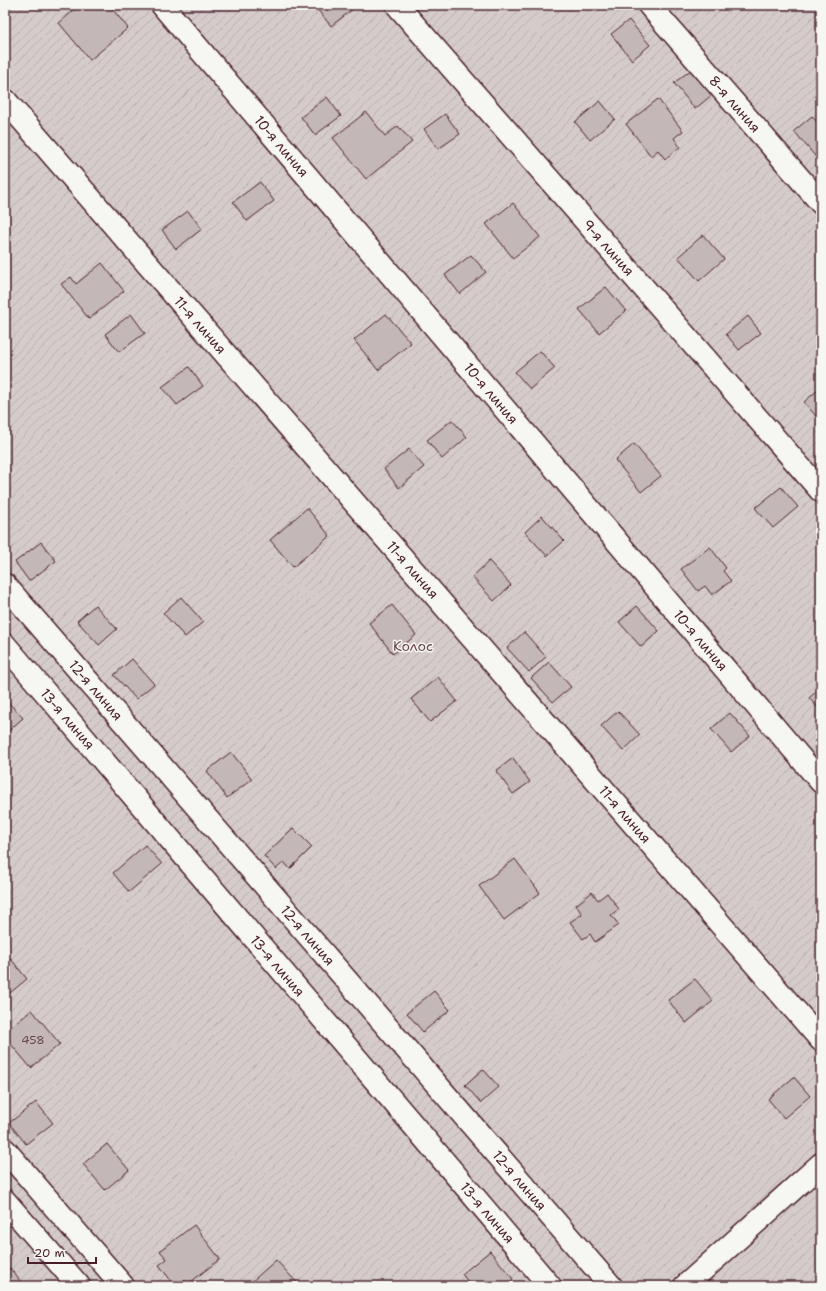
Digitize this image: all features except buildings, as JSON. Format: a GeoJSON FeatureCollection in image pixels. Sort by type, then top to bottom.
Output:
{"type":"FeatureCollection","features":[{"type":"Feature","properties":{"kind":"lane","name":"10-я линия"},"geometry":{"type":"LineString","coordinates":[[162,5],[821,782]]}},
{"type":"Feature","properties":{"kind":"lane","name":"9-я линия"},"geometry":{"type":"LineString","coordinates":[[397,5],[821,491]]}},
{"type":"Feature","properties":{"kind":"lane","name":"8-я линия"},"geometry":{"type":"LineString","coordinates":[[650,5],[821,203]]}},
{"type":"Feature","properties":{"kind":"lane","name":"11-я линия"},"geometry":{"type":"LineString","coordinates":[[5,100],[821,1040]]}},
{"type":"Feature","properties":{"kind":"lane","name":"12-я линия"},"geometry":{"type":"LineString","coordinates":[[5,585],[611,1286]]}},
{"type":"Feature","properties":{"kind":"lane","name":"13-я линия"},"geometry":{"type":"LineString","coordinates":[[5,645],[550,1286]]}},
{"type":"Feature","properties":{"kind":"lane"},"geometry":{"type":"LineString","coordinates":[[5,1150],[124,1286]]}},
{"type":"Feature","properties":{"kind":"lane"},"geometry":{"type":"LineString","coordinates":[[685,1286],[821,1164]]}},
{"type":"Feature","properties":{"kind":"lane"},"geometry":{"type":"LineString","coordinates":[[5,1201],[79,1286]]}},
{"type":"Feature","properties":{"kind":"green space","name":"Колос"},"geometry":{"type":"Polygon","coordinates":[[[5,5],[821,5],[821,1286],[5,1286],[5,5]]]}}]}
